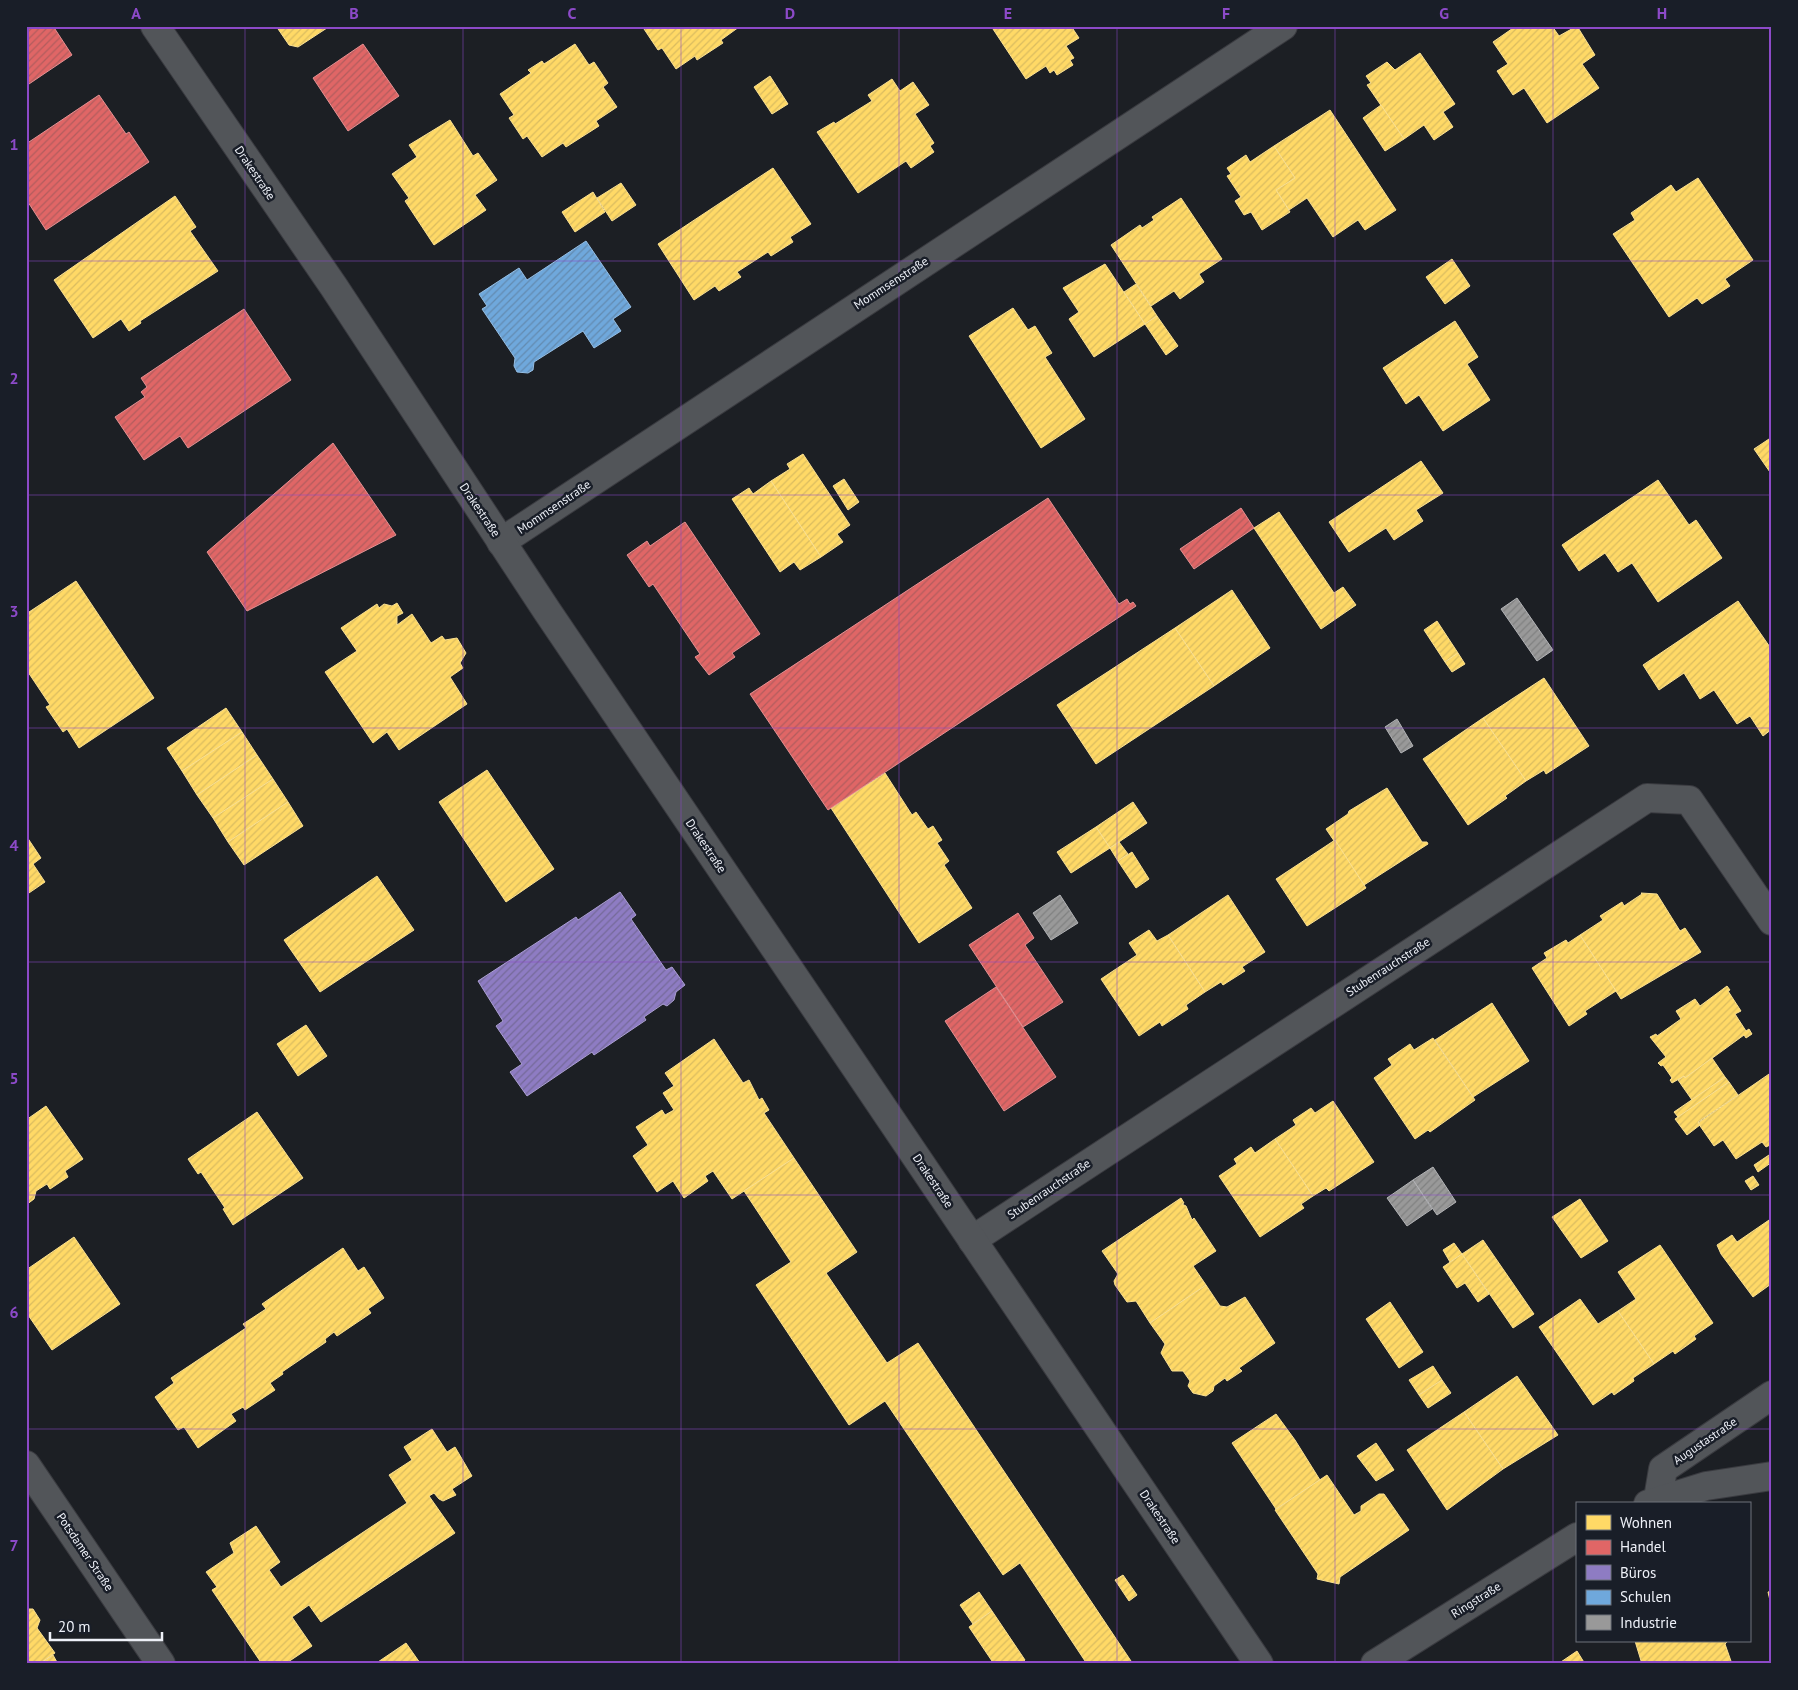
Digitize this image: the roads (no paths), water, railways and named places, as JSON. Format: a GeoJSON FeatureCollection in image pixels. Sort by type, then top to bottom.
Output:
{"type":"FeatureCollection","features":[{"type":"Feature","properties":{"kind":"street","name":"Drakestraße"},"geometry":{"type":"LineString","coordinates":[[155,26],[334,288],[501,542],[1260,1664]]}},
{"type":"Feature","properties":{"kind":"street","name":"Mommsenstraße"},"geometry":{"type":"LineString","coordinates":[[501,542],[1283,26]]}},
{"type":"Feature","properties":{"kind":"street","name":"Stubenrauchstraße"},"geometry":{"type":"LineString","coordinates":[[972,1240],[1648,798],[1688,800],[1772,921]]}},
{"type":"Feature","properties":{"kind":"street","name":"Augustastraße"},"geometry":{"type":"LineString","coordinates":[[1653,1502],[1663,1469],[1772,1395]]}},
{"type":"Feature","properties":{"kind":"street","name":"Potsdamer Straße"},"geometry":{"type":"LineString","coordinates":[[26,1464],[161,1664]]}},
{"type":"Feature","properties":{"kind":"street"},"geometry":{"type":"LineString","coordinates":[[1653,1502],[1706,1486],[1772,1476]]}},
{"type":"Feature","properties":{"kind":"street","name":"Ringstraße"},"geometry":{"type":"LineString","coordinates":[[1375,1664],[1576,1538]]}}]}
